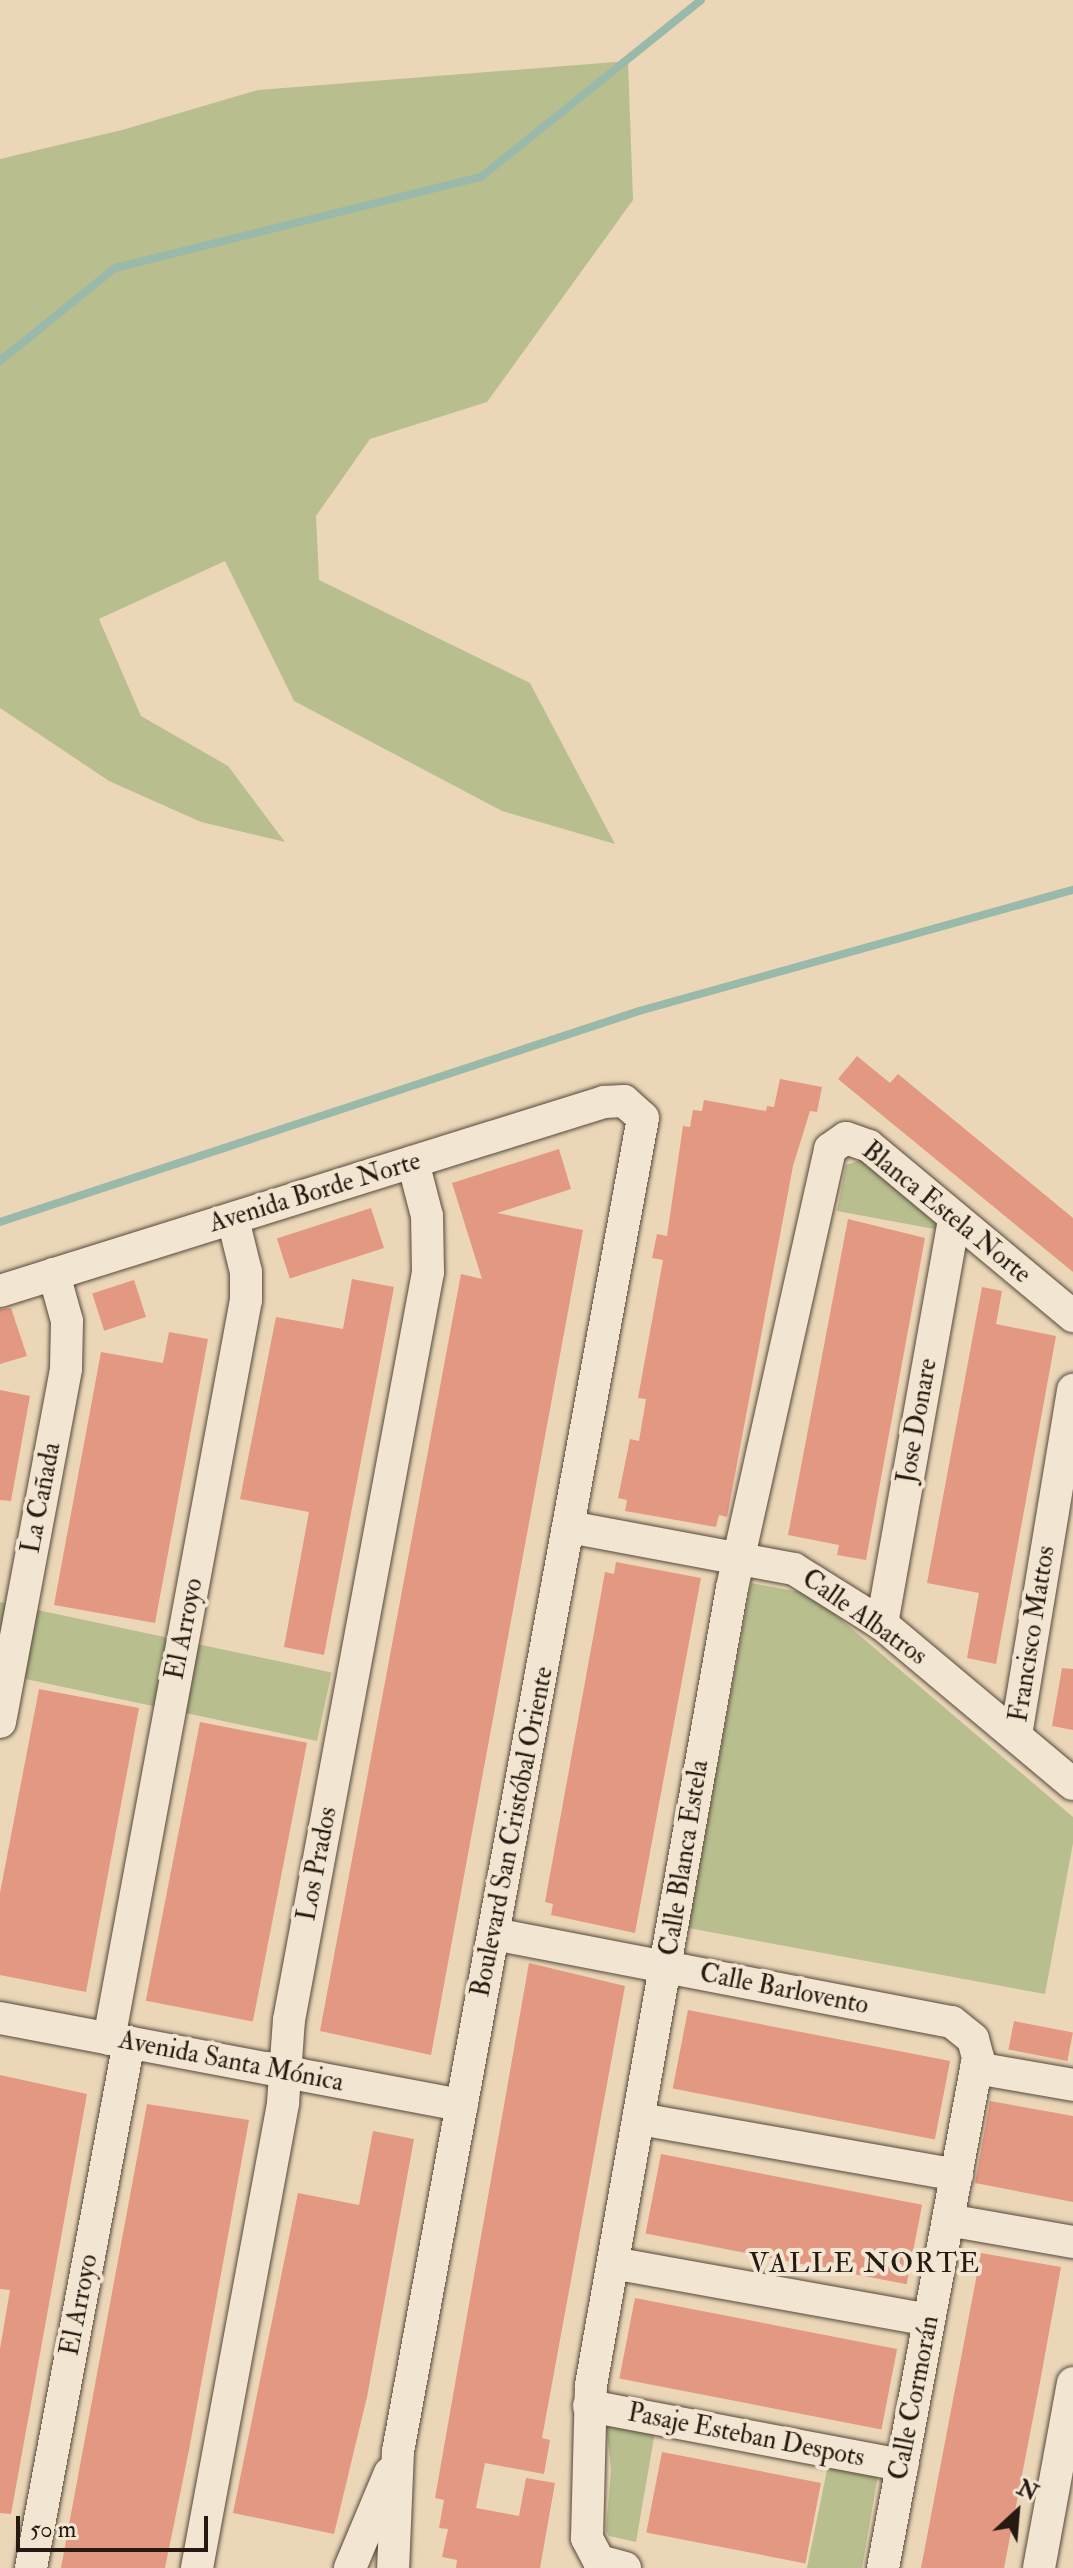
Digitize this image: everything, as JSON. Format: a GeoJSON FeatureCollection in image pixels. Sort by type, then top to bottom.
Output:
{"type":"FeatureCollection","features":[{"type":"Feature","properties":{"kind":"street","name":"Avenida Borde Norte"},"geometry":{"type":"LineString","coordinates":[[0,1291],[604,1102],[630,1103]]}},
{"type":"Feature","properties":{"kind":"street","name":"Boulevard San Cristóbal Oriente"},"geometry":{"type":"LineString","coordinates":[[393,2568],[398,2451],[643,1130],[643,1118],[630,1103]]}},
{"type":"Feature","properties":{"kind":"street","name":"Blanca Estela Norte"},"geometry":{"type":"LineString","coordinates":[[823,1165],[836,1142],[856,1140],[881,1154],[1073,1316]]}},
{"type":"Feature","properties":{"kind":"street","name":"Los Prados"},"geometry":{"type":"LineString","coordinates":[[197,2568],[285,2072],[289,2020],[428,1272],[427,1216],[413,1162]]}},
{"type":"Feature","properties":{"kind":"street","name":"Calle Blanca Estela"},"geometry":{"type":"LineString","coordinates":[[625,2568],[592,2554],[587,2538],[589,2406],[668,1968],[668,1939],[740,1555],[823,1165]]}},
{"type":"Feature","properties":{"kind":"street","name":"Jose Donare"},"geometry":{"type":"LineString","coordinates":[[882,1624],[954,1218]]}},
{"type":"Feature","properties":{"kind":"street","name":"El Arroyo"},"geometry":{"type":"LineString","coordinates":[[31,2568],[246,1300],[246,1272],[233,1219]]}},
{"type":"Feature","properties":{"kind":"street","name":"La Cañada"},"geometry":{"type":"LineString","coordinates":[[0,1722],[66,1369],[67,1321],[54,1274]]}},
{"type":"Feature","properties":{"kind":"street","name":"Francisco Mattos"},"geometry":{"type":"LineString","coordinates":[[1016,1735],[1073,1390]]}},
{"type":"Feature","properties":{"kind":"street","name":"Calle Albatros"},"geometry":{"type":"LineString","coordinates":[[569,1527],[740,1555],[794,1569],[882,1624],[1073,1784]]}},
{"type":"Feature","properties":{"kind":"street","name":"Calle Barlovento"},"geometry":{"type":"LineString","coordinates":[[494,1934],[952,2022],[975,2053],[1073,2085]]}},
{"type":"Feature","properties":{"kind":"street","name":"Avenida Santa Mónica"},"geometry":{"type":"LineString","coordinates":[[0,2018],[462,2105]]}},
{"type":"Feature","properties":{"kind":"street","name":"Calle Cormorán"},"geometry":{"type":"LineString","coordinates":[[883,2568],[957,2175],[975,2053]]}},
{"type":"Feature","properties":{"kind":"street"},"geometry":{"type":"LineString","coordinates":[[640,2119],[957,2175]]}},
{"type":"Feature","properties":{"kind":"street"},"geometry":{"type":"LineString","coordinates":[[948,2220],[1073,2242]]}},
{"type":"Feature","properties":{"kind":"street"},"geometry":{"type":"LineString","coordinates":[[613,2263],[929,2320]]}},
{"type":"Feature","properties":{"kind":"street"},"geometry":{"type":"LineString","coordinates":[[1039,2568],[1073,2383]]}},
{"type":"Feature","properties":{"kind":"street","name":"Pasaje Esteban Despots"},"geometry":{"type":"LineString","coordinates":[[589,2406],[902,2465]]}},
{"type":"Feature","properties":{"kind":"street"},"geometry":{"type":"LineString","coordinates":[[350,2568],[398,2451]]}},
{"type":"Feature","properties":{"kind":"green space"},"geometry":{"type":"Polygon","coordinates":[[[628,61],[633,200],[487,402],[370,439],[316,516],[319,580],[530,683],[615,844],[502,811],[294,701],[225,561],[99,619],[141,716],[228,766],[285,842],[201,822],[109,781],[0,708],[0,159],[122,130],[258,90],[628,61]]]}},
{"type":"Feature","properties":{"kind":"green space"},"geometry":{"type":"Polygon","coordinates":[[[861,1160],[945,1231],[837,1211],[846,1165],[861,1160]]]}},
{"type":"Feature","properties":{"kind":"green space"},"geometry":{"type":"Polygon","coordinates":[[[751,1583],[811,1594],[1073,1817],[1073,1843],[1045,1994],[688,1928],[751,1583]]]}},
{"type":"Feature","properties":{"kind":"green space"},"geometry":{"type":"Polygon","coordinates":[[[0,1602],[332,1672],[317,1741],[0,1674],[0,1602]]]}},
{"type":"Feature","properties":{"kind":"green space"},"geometry":{"type":"Polygon","coordinates":[[[606,2423],[656,2426],[636,2542],[609,2536],[606,2531],[611,2469],[606,2423]]]}},
{"type":"Feature","properties":{"kind":"green space"},"geometry":{"type":"Polygon","coordinates":[[[829,2460],[878,2475],[862,2568],[807,2568],[829,2460]]]}},
{"type":"Feature","properties":{"kind":"building"},"geometry":{"type":"Polygon","coordinates":[[[857,1056],[890,1083],[898,1074],[1073,1218],[1073,1272],[838,1079],[857,1056]]]}},
{"type":"Feature","properties":{"kind":"building"},"geometry":{"type":"Polygon","coordinates":[[[780,1079],[822,1087],[817,1112],[810,1111],[793,1166],[727,1517],[719,1515],[716,1527],[625,1511],[627,1500],[618,1498],[630,1439],[639,1441],[646,1399],[638,1398],[663,1260],[652,1258],[657,1234],[667,1236],[683,1126],[690,1127],[693,1110],[702,1111],[704,1100],[766,1111],[767,1106],[774,1107],[780,1079]]]}},
{"type":"Feature","properties":{"kind":"building"},"geometry":{"type":"Polygon","coordinates":[[[559,1149],[571,1189],[497,1213],[583,1230],[431,2055],[320,2031],[461,1274],[482,1279],[452,1183],[559,1149]]]}},
{"type":"Feature","properties":{"kind":"building"},"geometry":{"type":"Polygon","coordinates":[[[371,1208],[384,1248],[290,1279],[277,1239],[371,1208]]]}},
{"type":"Feature","properties":{"kind":"building"},"geometry":{"type":"Polygon","coordinates":[[[848,1219],[925,1238],[866,1560],[837,1555],[839,1545],[788,1535],[848,1219]]]}},
{"type":"Feature","properties":{"kind":"building"},"geometry":{"type":"Polygon","coordinates":[[[352,1279],[394,1287],[324,1655],[284,1647],[309,1512],[240,1499],[276,1317],[343,1329],[352,1279]]]}},
{"type":"Feature","properties":{"kind":"building"},"geometry":{"type":"Polygon","coordinates":[[[134,1280],[146,1317],[104,1331],[92,1294],[134,1280]]]}},
{"type":"Feature","properties":{"kind":"building"},"geometry":{"type":"Polygon","coordinates":[[[982,1287],[1002,1291],[996,1324],[1056,1336],[996,1664],[967,1658],[979,1593],[927,1583],[982,1287]]]}},
{"type":"Feature","properties":{"kind":"building"},"geometry":{"type":"Polygon","coordinates":[[[11,1308],[27,1356],[0,1364],[0,1309],[11,1308]]]}},
{"type":"Feature","properties":{"kind":"building"},"geometry":{"type":"Polygon","coordinates":[[[169,1332],[208,1339],[155,1623],[54,1605],[101,1352],[163,1363],[169,1332]]]}},
{"type":"Feature","properties":{"kind":"building"},"geometry":{"type":"Polygon","coordinates":[[[0,1390],[30,1396],[11,1501],[0,1500],[0,1390]]]}},
{"type":"Feature","properties":{"kind":"building"},"geometry":{"type":"Polygon","coordinates":[[[616,1562],[701,1578],[635,1933],[551,1915],[553,1904],[545,1902],[605,1572],[614,1574],[616,1562]]]}},
{"type":"Feature","properties":{"kind":"building"},"geometry":{"type":"Polygon","coordinates":[[[1062,1668],[1073,1669],[1073,1730],[1052,1726],[1062,1668]]]}},
{"type":"Feature","properties":{"kind":"building"},"geometry":{"type":"Polygon","coordinates":[[[39,1689],[139,1708],[86,1992],[0,1975],[0,1893],[39,1689]]]}},
{"type":"Feature","properties":{"kind":"building"},"geometry":{"type":"Polygon","coordinates":[[[200,1722],[307,1743],[253,2022],[146,2001],[200,1722]]]}},
{"type":"Feature","properties":{"kind":"building"},"geometry":{"type":"Polygon","coordinates":[[[529,1963],[625,1986],[542,2438],[550,2440],[544,2474],[485,2463],[476,2508],[519,2516],[526,2478],[555,2483],[540,2568],[456,2568],[457,2560],[442,2557],[448,2529],[439,2528],[444,2500],[435,2498],[529,1963]]]}},
{"type":"Feature","properties":{"kind":"building"},"geometry":{"type":"Polygon","coordinates":[[[688,2010],[950,2061],[935,2139],[673,2089],[688,2010]]]}},
{"type":"Feature","properties":{"kind":"building"},"geometry":{"type":"Polygon","coordinates":[[[1014,2021],[1073,2032],[1067,2061],[1008,2049],[1014,2021]]]}},
{"type":"Feature","properties":{"kind":"building"},"geometry":{"type":"Polygon","coordinates":[[[0,2075],[87,2094],[11,2514],[0,2513],[0,2349],[10,2290],[0,2289],[0,2075]]]}},
{"type":"Feature","properties":{"kind":"building"},"geometry":{"type":"Polygon","coordinates":[[[990,2101],[1073,2116],[1073,2202],[975,2183],[990,2101]]]}},
{"type":"Feature","properties":{"kind":"building"},"geometry":{"type":"Polygon","coordinates":[[[147,2104],[249,2120],[189,2450],[165,2568],[61,2568],[147,2104]]]}},
{"type":"Feature","properties":{"kind":"building"},"geometry":{"type":"Polygon","coordinates":[[[373,2131],[414,2139],[367,2397],[334,2534],[233,2513],[298,2193],[359,2205],[373,2131]]]}},
{"type":"Feature","properties":{"kind":"building"},"geometry":{"type":"Polygon","coordinates":[[[661,2154],[922,2205],[907,2284],[646,2234],[661,2154]]]}},
{"type":"Feature","properties":{"kind":"building"},"geometry":{"type":"Polygon","coordinates":[[[981,2253],[1061,2267],[1040,2382],[1004,2568],[921,2568],[981,2253]]]}},
{"type":"Feature","properties":{"kind":"building"},"geometry":{"type":"Polygon","coordinates":[[[635,2298],[897,2349],[881,2429],[619,2378],[635,2298]]]}},
{"type":"Feature","properties":{"kind":"building"},"geometry":{"type":"Polygon","coordinates":[[[662,2452],[821,2483],[805,2563],[646,2532],[662,2452]]]}},
{"type":"Feature","properties":{"kind":"waterway"},"geometry":{"type":"LineString","coordinates":[[0,361],[115,268],[481,177],[701,0]]}},
{"type":"Feature","properties":{"kind":"waterway"},"geometry":{"type":"LineString","coordinates":[[0,1222],[639,1011],[1073,890]]}},
{"type":"Feature","properties":{"kind":"district","name":"VALLE NORTE"},"geometry":{"type":"Point","coordinates":[865,2264]}}]}
